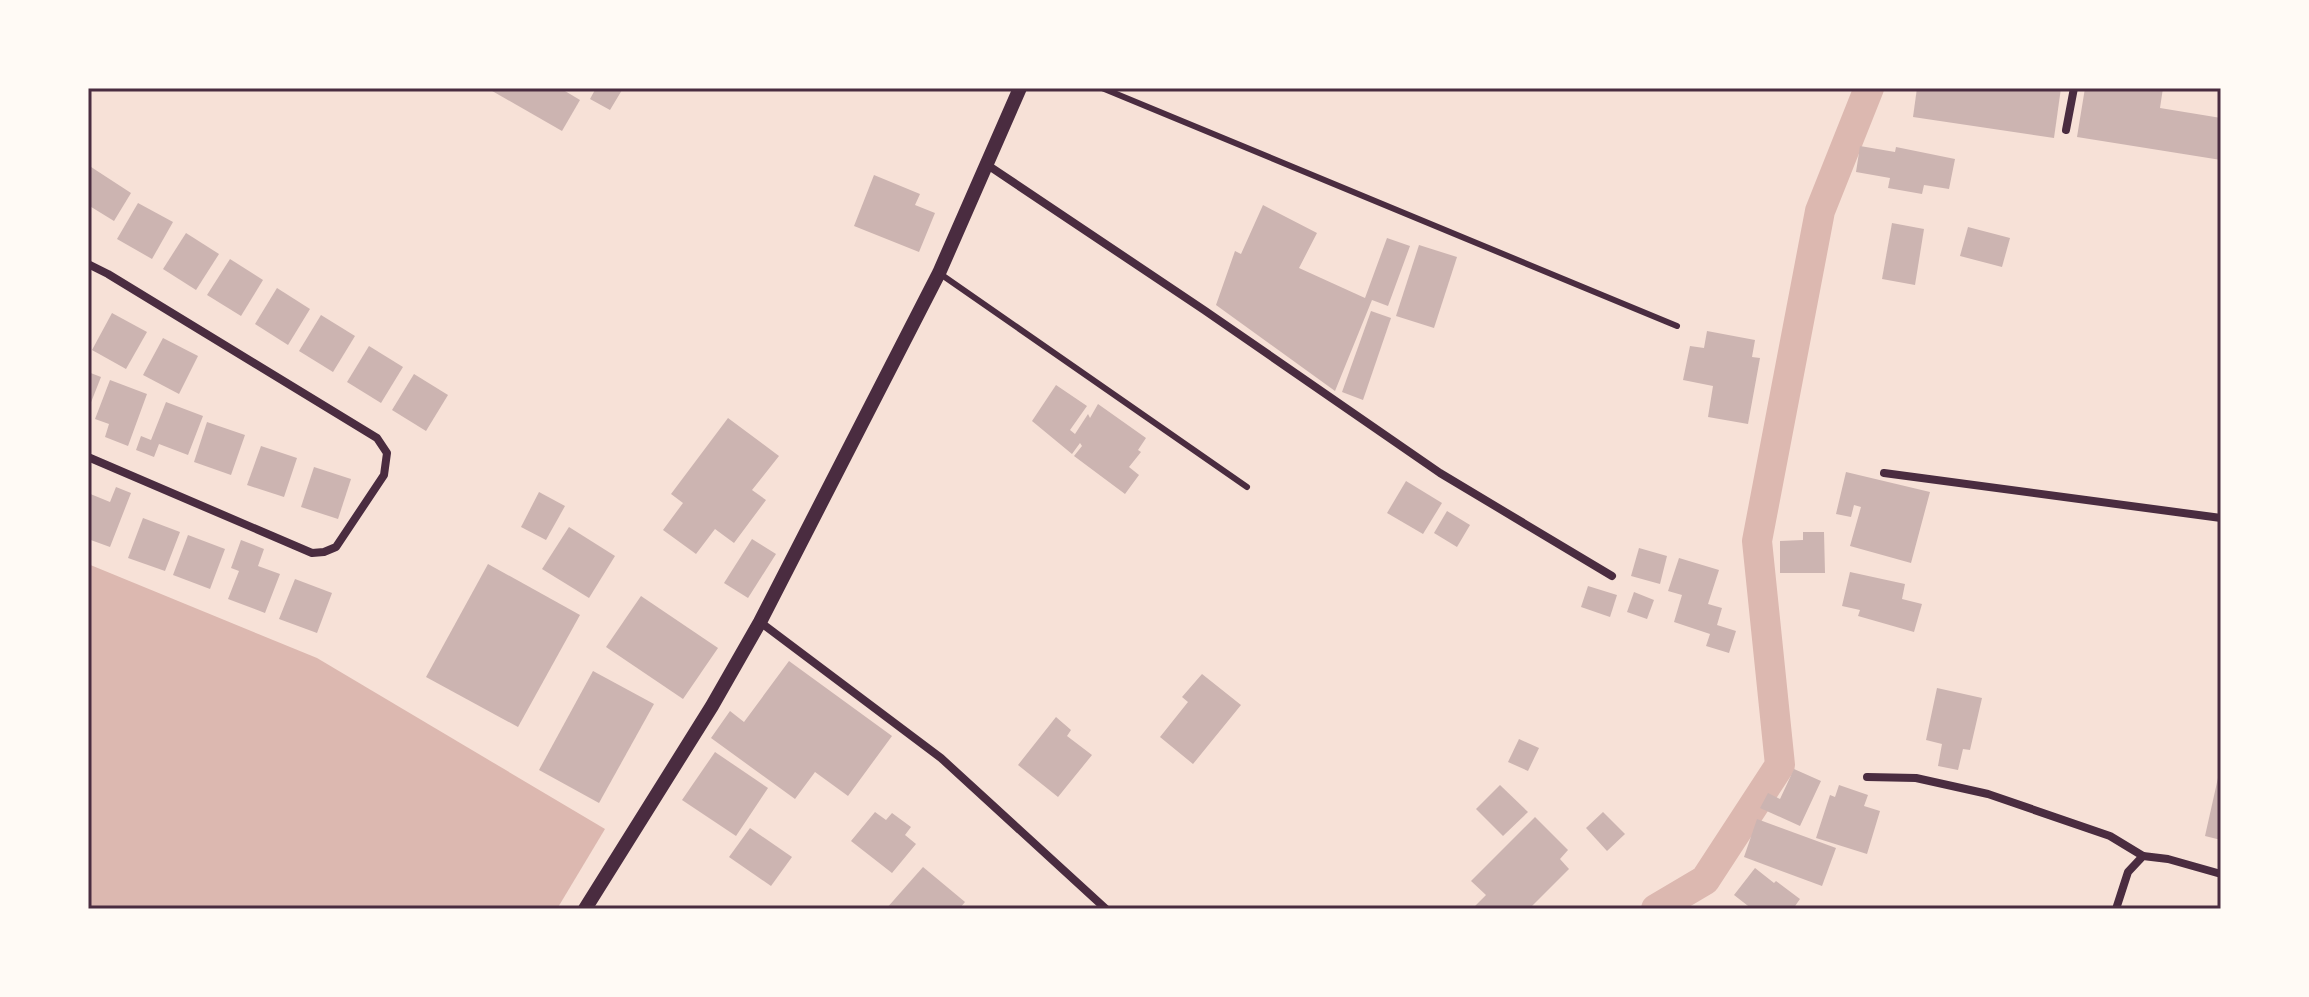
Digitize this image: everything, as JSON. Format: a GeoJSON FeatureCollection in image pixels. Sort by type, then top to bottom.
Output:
{"type":"FeatureCollection","features":[{"type":"Feature","properties":{"kind":"street"},"geometry":{"type":"LineString","coordinates":[[585,909],[712,706],[760,622],[939,273],[1020,88]]}},
{"type":"Feature","properties":{"kind":"street"},"geometry":{"type":"LineString","coordinates":[[2066,130],[2074,88]]}},
{"type":"Feature","properties":{"kind":"street"},"geometry":{"type":"LineString","coordinates":[[986,164],[1440,473],[1612,576]]}},
{"type":"Feature","properties":{"kind":"street"},"geometry":{"type":"LineString","coordinates":[[88,264],[377,438],[387,453],[384,475],[336,547],[312,553],[88,457]]}},
{"type":"Feature","properties":{"kind":"street"},"geometry":{"type":"LineString","coordinates":[[1884,473],[2221,518]]}},
{"type":"Feature","properties":{"kind":"street"},"geometry":{"type":"LineString","coordinates":[[760,622],[941,758],[1106,909]]}},
{"type":"Feature","properties":{"kind":"street"},"geometry":{"type":"LineString","coordinates":[[1867,777],[1916,778],[1988,794],[2110,836],[2143,856],[2168,859],[2221,874]]}},
{"type":"Feature","properties":{"kind":"street"},"geometry":{"type":"LineString","coordinates":[[2116,909],[2128,872],[2143,856]]}},
{"type":"Feature","properties":{"kind":"lane"},"geometry":{"type":"LineString","coordinates":[[1102,88],[1677,326]]}},
{"type":"Feature","properties":{"kind":"lane"},"geometry":{"type":"LineString","coordinates":[[939,273],[1247,487]]}},
{"type":"Feature","properties":{"kind":"shaded area"},"geometry":{"type":"Polygon","coordinates":[[[88,564],[317,658],[605,829],[557,909],[88,909],[88,564]]]}},
{"type":"Feature","properties":{"kind":"building"},"geometry":{"type":"Polygon","coordinates":[[[487,88],[560,88],[580,100],[562,131],[487,88]]]}},
{"type":"Feature","properties":{"kind":"building"},"geometry":{"type":"Polygon","coordinates":[[[596,88],[627,88],[622,90],[610,110],[590,99],[596,88]]]}},
{"type":"Feature","properties":{"kind":"building"},"geometry":{"type":"Polygon","coordinates":[[[1917,88],[2061,88],[2054,138],[1913,117],[1917,88]]]}},
{"type":"Feature","properties":{"kind":"building"},"geometry":{"type":"Polygon","coordinates":[[[2085,88],[2163,88],[2160,108],[2221,118],[2221,160],[2077,137],[2085,88]]]}},
{"type":"Feature","properties":{"kind":"building"},"geometry":{"type":"Polygon","coordinates":[[[1860,146],[1895,152],[1896,147],[1955,159],[1949,189],[1924,185],[1922,194],[1888,188],[1890,178],[1856,172],[1860,146]]]}},
{"type":"Feature","properties":{"kind":"building"},"geometry":{"type":"Polygon","coordinates":[[[88,165],[131,193],[114,221],[88,205],[88,165]]]}},
{"type":"Feature","properties":{"kind":"building"},"geometry":{"type":"Polygon","coordinates":[[[874,175],[920,194],[915,205],[935,213],[919,252],[854,226],[874,175]]]}},
{"type":"Feature","properties":{"kind":"building"},"geometry":{"type":"Polygon","coordinates":[[[138,203],[173,222],[152,259],[117,239],[138,203]]]}},
{"type":"Feature","properties":{"kind":"building"},"geometry":{"type":"Polygon","coordinates":[[[1263,205],[1317,233],[1299,268],[1365,298],[1387,238],[1410,246],[1388,306],[1372,300],[1335,391],[1216,305],[1235,251],[1241,254],[1263,205]]]}},
{"type":"Feature","properties":{"kind":"building"},"geometry":{"type":"Polygon","coordinates":[[[1892,223],[1924,229],[1915,285],[1882,279],[1892,223]]]}},
{"type":"Feature","properties":{"kind":"building"},"geometry":{"type":"Polygon","coordinates":[[[1968,227],[2010,238],[2002,267],[1960,256],[1968,227]]]}},
{"type":"Feature","properties":{"kind":"building"},"geometry":{"type":"Polygon","coordinates":[[[186,233],[219,254],[196,290],[163,269],[186,233]]]}},
{"type":"Feature","properties":{"kind":"building"},"geometry":{"type":"Polygon","coordinates":[[[1419,245],[1457,257],[1434,328],[1396,316],[1419,245]]]}},
{"type":"Feature","properties":{"kind":"building"},"geometry":{"type":"Polygon","coordinates":[[[230,259],[263,280],[241,316],[207,295],[230,259]]]}},
{"type":"Feature","properties":{"kind":"building"},"geometry":{"type":"Polygon","coordinates":[[[277,288],[310,309],[288,345],[255,324],[277,288]]]}},
{"type":"Feature","properties":{"kind":"building"},"geometry":{"type":"Polygon","coordinates":[[[1371,311],[1391,318],[1363,400],[1342,392],[1371,311]]]}},
{"type":"Feature","properties":{"kind":"building"},"geometry":{"type":"Polygon","coordinates":[[[112,313],[147,332],[126,369],[92,350],[112,313]]]}},
{"type":"Feature","properties":{"kind":"building"},"geometry":{"type":"Polygon","coordinates":[[[321,315],[355,336],[333,372],[299,351],[321,315]]]}},
{"type":"Feature","properties":{"kind":"building"},"geometry":{"type":"Polygon","coordinates":[[[1707,331],[1755,340],[1752,357],[1760,358],[1748,424],[1708,417],[1713,386],[1683,380],[1690,346],[1704,348],[1707,331]]]}},
{"type":"Feature","properties":{"kind":"building"},"geometry":{"type":"Polygon","coordinates":[[[163,338],[198,356],[179,394],[143,375],[163,338]]]}},
{"type":"Feature","properties":{"kind":"building"},"geometry":{"type":"Polygon","coordinates":[[[369,346],[403,367],[381,403],[347,382],[369,346]]]}},
{"type":"Feature","properties":{"kind":"building"},"geometry":{"type":"Polygon","coordinates":[[[88,372],[101,377],[88,410],[88,372]]]}},
{"type":"Feature","properties":{"kind":"building"},"geometry":{"type":"Polygon","coordinates":[[[414,374],[448,395],[426,431],[392,410],[414,374]]]}},
{"type":"Feature","properties":{"kind":"building"},"geometry":{"type":"Polygon","coordinates":[[[110,380],[147,394],[128,446],[105,437],[109,424],[95,419],[110,380]]]}},
{"type":"Feature","properties":{"kind":"building"},"geometry":{"type":"Polygon","coordinates":[[[1056,385],[1087,406],[1070,430],[1075,434],[1098,404],[1146,438],[1138,450],[1141,452],[1129,467],[1139,475],[1125,494],[1074,456],[1082,446],[1080,443],[1072,454],[1032,421],[1056,385]]]}},
{"type":"Feature","properties":{"kind":"building"},"geometry":{"type":"Polygon","coordinates":[[[166,402],[203,416],[188,455],[159,444],[154,457],[136,450],[141,436],[151,440],[166,402]]]}},
{"type":"Feature","properties":{"kind":"building"},"geometry":{"type":"Polygon","coordinates":[[[728,418],[779,456],[752,490],[766,500],[734,543],[715,529],[696,554],[663,530],[683,503],[671,494],[728,418]]]}},
{"type":"Feature","properties":{"kind":"building"},"geometry":{"type":"Polygon","coordinates":[[[207,422],[245,435],[231,475],[194,462],[207,422]]]}},
{"type":"Feature","properties":{"kind":"building"},"geometry":{"type":"Polygon","coordinates":[[[261,446],[297,458],[284,497],[247,485],[261,446]]]}},
{"type":"Feature","properties":{"kind":"building"},"geometry":{"type":"Polygon","coordinates":[[[314,467],[351,479],[338,519],[301,507],[314,467]]]}},
{"type":"Feature","properties":{"kind":"building"},"geometry":{"type":"Polygon","coordinates":[[[1846,472],[1930,492],[1911,563],[1850,546],[1861,507],[1854,505],[1851,517],[1836,514],[1846,472]]]}},
{"type":"Feature","properties":{"kind":"building"},"geometry":{"type":"Polygon","coordinates":[[[1406,481],[1442,503],[1423,534],[1387,513],[1406,481]]]}},
{"type":"Feature","properties":{"kind":"building"},"geometry":{"type":"Polygon","coordinates":[[[116,487],[131,493],[110,547],[88,539],[88,493],[110,502],[116,487]]]}},
{"type":"Feature","properties":{"kind":"building"},"geometry":{"type":"Polygon","coordinates":[[[539,492],[565,506],[546,540],[521,527],[539,492]]]}},
{"type":"Feature","properties":{"kind":"building"},"geometry":{"type":"Polygon","coordinates":[[[1447,511],[1470,525],[1457,547],[1434,533],[1447,511]]]}},
{"type":"Feature","properties":{"kind":"building"},"geometry":{"type":"Polygon","coordinates":[[[143,518],[180,532],[165,571],[128,558],[143,518]]]}},
{"type":"Feature","properties":{"kind":"building"},"geometry":{"type":"Polygon","coordinates":[[[569,527],[615,556],[589,598],[542,569],[569,527]]]}},
{"type":"Feature","properties":{"kind":"building"},"geometry":{"type":"Polygon","coordinates":[[[1803,532],[1824,532],[1825,573],[1780,573],[1780,541],[1803,540],[1803,532]]]}},
{"type":"Feature","properties":{"kind":"building"},"geometry":{"type":"Polygon","coordinates":[[[188,535],[225,549],[210,589],[173,575],[188,535]]]}},
{"type":"Feature","properties":{"kind":"building"},"geometry":{"type":"Polygon","coordinates":[[[752,539],[776,554],[748,598],[724,583],[752,539]]]}},
{"type":"Feature","properties":{"kind":"building"},"geometry":{"type":"Polygon","coordinates":[[[241,540],[264,549],[258,566],[280,574],[265,613],[228,599],[239,571],[231,568],[241,540]]]}},
{"type":"Feature","properties":{"kind":"building"},"geometry":{"type":"Polygon","coordinates":[[[1639,548],[1667,556],[1660,584],[1631,576],[1639,548]]]}},
{"type":"Feature","properties":{"kind":"building"},"geometry":{"type":"Polygon","coordinates":[[[1679,558],[1719,570],[1708,604],[1722,608],[1717,625],[1736,631],[1729,653],[1706,646],[1710,634],[1674,622],[1682,595],[1668,591],[1679,558]]]}},
{"type":"Feature","properties":{"kind":"building"},"geometry":{"type":"Polygon","coordinates":[[[488,564],[580,615],[518,727],[426,677],[488,564]]]}},
{"type":"Feature","properties":{"kind":"building"},"geometry":{"type":"Polygon","coordinates":[[[1850,572],[1905,584],[1902,599],[1922,604],[1914,632],[1858,616],[1860,610],[1842,606],[1850,572]]]}},
{"type":"Feature","properties":{"kind":"building"},"geometry":{"type":"Polygon","coordinates":[[[295,579],[332,593],[317,633],[279,619],[295,579]]]}},
{"type":"Feature","properties":{"kind":"building"},"geometry":{"type":"Polygon","coordinates":[[[1588,586],[1617,595],[1610,617],[1581,607],[1588,586]]]}},
{"type":"Feature","properties":{"kind":"building"},"geometry":{"type":"Polygon","coordinates":[[[1634,592],[1654,600],[1647,619],[1627,612],[1634,592]]]}},
{"type":"Feature","properties":{"kind":"building"},"geometry":{"type":"Polygon","coordinates":[[[641,596],[718,648],[683,699],[606,647],[641,596]]]}},
{"type":"Feature","properties":{"kind":"building"},"geometry":{"type":"Polygon","coordinates":[[[789,661],[892,736],[848,796],[815,772],[795,799],[711,738],[730,711],[744,722],[789,661]]]}},
{"type":"Feature","properties":{"kind":"building"},"geometry":{"type":"Polygon","coordinates":[[[593,671],[654,704],[599,803],[539,770],[593,671]]]}},
{"type":"Feature","properties":{"kind":"building"},"geometry":{"type":"Polygon","coordinates":[[[1202,674],[1241,705],[1193,764],[1160,737],[1188,702],[1182,697],[1202,674]]]}},
{"type":"Feature","properties":{"kind":"building"},"geometry":{"type":"Polygon","coordinates":[[[1937,688],[1982,698],[1970,750],[1963,749],[1958,770],[1938,766],[1942,744],[1926,740],[1937,688]]]}},
{"type":"Feature","properties":{"kind":"building"},"geometry":{"type":"Polygon","coordinates":[[[1056,717],[1071,730],[1067,736],[1092,755],[1058,797],[1018,765],[1056,717]]]}},
{"type":"Feature","properties":{"kind":"building"},"geometry":{"type":"Polygon","coordinates":[[[1519,739],[1539,748],[1528,771],[1508,762],[1519,739]]]}},
{"type":"Feature","properties":{"kind":"building"},"geometry":{"type":"Polygon","coordinates":[[[715,752],[768,788],[736,836],[682,800],[715,752]]]}},
{"type":"Feature","properties":{"kind":"building"},"geometry":{"type":"Polygon","coordinates":[[[1794,769],[1821,781],[1800,826],[1760,808],[1768,793],[1780,799],[1794,769]]]}},
{"type":"Feature","properties":{"kind":"building"},"geometry":{"type":"Polygon","coordinates":[[[2221,769],[2221,840],[2205,836],[2221,769]]]}},
{"type":"Feature","properties":{"kind":"building"},"geometry":{"type":"Polygon","coordinates":[[[1500,785],[1528,812],[1503,836],[1476,809],[1500,785]]]}},
{"type":"Feature","properties":{"kind":"building"},"geometry":{"type":"Polygon","coordinates":[[[1839,785],[1868,795],[1864,806],[1880,811],[1867,854],[1816,838],[1830,795],[1835,797],[1839,785]]]}},
{"type":"Feature","properties":{"kind":"building"},"geometry":{"type":"Polygon","coordinates":[[[875,812],[886,820],[892,813],[911,827],[905,835],[916,844],[892,873],[851,841],[875,812]]]}},
{"type":"Feature","properties":{"kind":"building"},"geometry":{"type":"Polygon","coordinates":[[[1603,812],[1625,834],[1607,851],[1586,828],[1603,812]]]}},
{"type":"Feature","properties":{"kind":"building"},"geometry":{"type":"Polygon","coordinates":[[[1535,817],[1568,850],[1560,859],[1569,869],[1529,909],[1472,909],[1486,895],[1471,881],[1535,817]]]}},
{"type":"Feature","properties":{"kind":"building"},"geometry":{"type":"Polygon","coordinates":[[[1757,819],[1836,848],[1822,886],[1744,857],[1757,819]]]}},
{"type":"Feature","properties":{"kind":"building"},"geometry":{"type":"Polygon","coordinates":[[[750,828],[792,857],[771,886],[729,857],[750,828]]]}},
{"type":"Feature","properties":{"kind":"building"},"geometry":{"type":"Polygon","coordinates":[[[923,867],[965,902],[959,909],[886,909],[923,867]]]}},
{"type":"Feature","properties":{"kind":"building"},"geometry":{"type":"Polygon","coordinates":[[[1755,868],[1800,899],[1793,909],[1752,909],[1734,895],[1755,868]]]}},
{"type":"Feature","properties":{"kind":"waterway"},"geometry":{"type":"LineString","coordinates":[[1656,909],[1705,880],[1780,765],[1757,541],[1820,211],[1869,88]]}}]}
